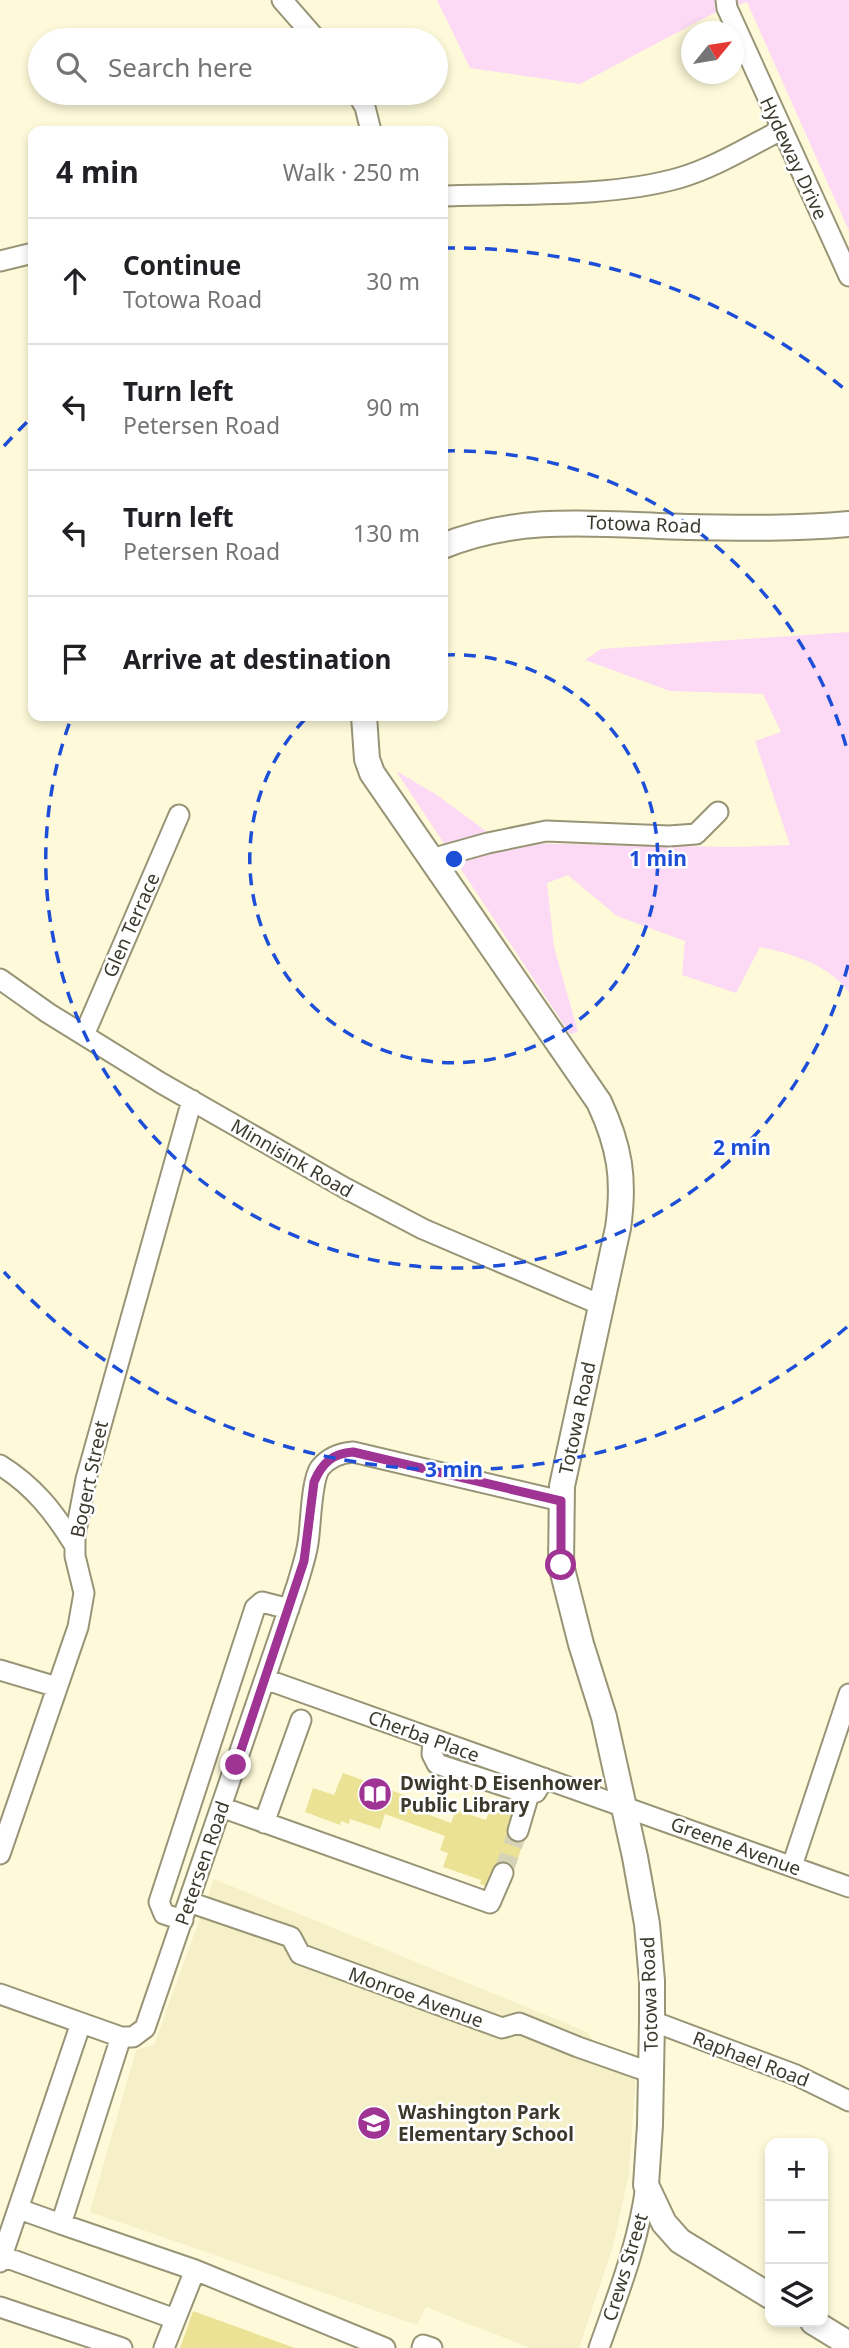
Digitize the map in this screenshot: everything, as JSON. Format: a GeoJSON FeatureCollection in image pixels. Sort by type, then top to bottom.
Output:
{"type":"FeatureCollection","features":[{"type":"Feature","properties":{"kind":"main road","name":"Totowa Road"},"geometry":{"type":"LineString","coordinates":[[448,544],[495,530],[571,522],[796,527],[849,524]]}},
{"type":"Feature","properties":{"kind":"main road","name":"Totowa Road"},"geometry":{"type":"LineString","coordinates":[[365,721],[367,759],[372,773],[599,1102],[613,1132],[621,1170],[622,1198],[562,1486],[561,1565],[581,1644],[604,1717],[647,1924],[652,1981],[652,2073],[646,2185],[664,2223],[680,2241],[765,2293]]}},
{"type":"Feature","properties":{"kind":"main road"},"geometry":{"type":"LineString","coordinates":[[821,2327],[849,2344]]}},
{"type":"Feature","properties":{"kind":"street"},"geometry":{"type":"LineString","coordinates":[[282,0],[306,28]]}},
{"type":"Feature","properties":{"kind":"street","name":"Hydeway Drive"},"geometry":{"type":"LineString","coordinates":[[726,0],[781,130],[849,276]]}},
{"type":"Feature","properties":{"kind":"street"},"geometry":{"type":"LineString","coordinates":[[364,105],[370,126]]}},
{"type":"Feature","properties":{"kind":"street"},"geometry":{"type":"LineString","coordinates":[[448,196],[594,191],[646,186],[682,177],[781,130]]}},
{"type":"Feature","properties":{"kind":"street"},"geometry":{"type":"LineString","coordinates":[[0,261],[28,254]]}},
{"type":"Feature","properties":{"kind":"street"},"geometry":{"type":"LineString","coordinates":[[431,859],[546,831],[668,836],[696,834],[718,812]]}},
{"type":"Feature","properties":{"kind":"street","name":"Glen Terrace"},"geometry":{"type":"LineString","coordinates":[[83,1035],[179,815]]}},
{"type":"Feature","properties":{"kind":"street"},"geometry":{"type":"LineString","coordinates":[[0,1004],[5,983]]}},
{"type":"Feature","properties":{"kind":"street","name":"Minnisink Road"},"geometry":{"type":"LineString","coordinates":[[5,983],[83,1035],[345,1188],[411,1223],[601,1304]]}},
{"type":"Feature","properties":{"kind":"street","name":"Bogert Street"},"geometry":{"type":"LineString","coordinates":[[0,1854],[83,1608],[85,1593],[75,1546],[86,1479],[192,1100]]}},
{"type":"Feature","properties":{"kind":"street","name":"Petersen Road"},"geometry":{"type":"LineString","coordinates":[[121,2037],[132,2037],[145,2028],[186,1911],[289,1609],[307,1545],[314,1482],[319,1469],[340,1453],[353,1452],[561,1501]]}},
{"type":"Feature","properties":{"kind":"street"},"geometry":{"type":"LineString","coordinates":[[0,1465],[37,1492],[56,1515],[75,1546]]}},
{"type":"Feature","properties":{"kind":"street"},"geometry":{"type":"LineString","coordinates":[[186,1911],[164,1914],[159,1902],[256,1608],[262,1602],[289,1609]]}},
{"type":"Feature","properties":{"kind":"street"},"geometry":{"type":"LineString","coordinates":[[0,1670],[58,1687]]}},
{"type":"Feature","properties":{"kind":"street","name":"Cherba Place"},"geometry":{"type":"LineString","coordinates":[[265,1679],[624,1806]]}},
{"type":"Feature","properties":{"kind":"street"},"geometry":{"type":"LineString","coordinates":[[792,1866],[849,1694]]}},
{"type":"Feature","properties":{"kind":"street"},"geometry":{"type":"LineString","coordinates":[[264,1822],[301,1720]]}},
{"type":"Feature","properties":{"kind":"street"},"geometry":{"type":"LineString","coordinates":[[433,1739],[432,1754],[437,1764],[529,1794],[536,1792],[544,1778]]}},
{"type":"Feature","properties":{"kind":"street"},"geometry":{"type":"LineString","coordinates":[[207,1757],[236,1765]]}},
{"type":"Feature","properties":{"kind":"street"},"geometry":{"type":"LineString","coordinates":[[518,1831],[529,1794]]}},
{"type":"Feature","properties":{"kind":"street","name":"Greene Avenue"},"geometry":{"type":"LineString","coordinates":[[624,1806],[849,1886]]}},
{"type":"Feature","properties":{"kind":"street"},"geometry":{"type":"LineString","coordinates":[[221,1807],[490,1903],[503,1873]]}},
{"type":"Feature","properties":{"kind":"street","name":"Monroe Avenue"},"geometry":{"type":"LineString","coordinates":[[186,1911],[291,1937],[300,1954],[502,2028],[519,2023],[652,2073]]}},
{"type":"Feature","properties":{"kind":"street"},"geometry":{"type":"LineString","coordinates":[[0,1994],[121,2037],[61,2224]]}},
{"type":"Feature","properties":{"kind":"street","name":"Raphael Road"},"geometry":{"type":"LineString","coordinates":[[652,2021],[796,2075],[849,2101]]}},
{"type":"Feature","properties":{"kind":"street"},"geometry":{"type":"LineString","coordinates":[[82,2023],[1,2259],[175,2319]]}},
{"type":"Feature","properties":{"kind":"street","name":"Crews Street"},"geometry":{"type":"LineString","coordinates":[[599,2348],[631,2257],[646,2185]]}},
{"type":"Feature","properties":{"kind":"street"},"geometry":{"type":"LineString","coordinates":[[19,2209],[195,2270],[385,2348]]}},
{"type":"Feature","properties":{"kind":"street"},"geometry":{"type":"LineString","coordinates":[[164,2348],[195,2270]]}},
{"type":"Feature","properties":{"kind":"street"},"geometry":{"type":"LineString","coordinates":[[0,2307],[122,2348]]}},
{"type":"Feature","properties":{"kind":"street"},"geometry":{"type":"LineString","coordinates":[[422,2348],[423,2345],[432,2348]]}},
{"type":"Feature","properties":{"kind":"shaded area"},"geometry":{"type":"Polygon","coordinates":[[[437,0],[849,0],[849,231],[747,2],[699,21],[681,21],[681,30],[580,84],[470,68],[437,0]]]}},
{"type":"Feature","properties":{"kind":"shaded area"},"geometry":{"type":"Polygon","coordinates":[[[849,632],[849,992],[820,967],[785,953],[760,947],[736,993],[682,975],[685,941],[617,916],[568,875],[547,883],[554,947],[578,1032],[570,1034],[396,771],[437,795],[502,843],[733,847],[790,845],[755,741],[781,732],[763,694],[670,691],[585,660],[601,649],[849,632]]]}},
{"type":"Feature","properties":{"kind":"shaded area","name":"Washington Park Elementary School"},"geometry":{"type":"Polygon","coordinates":[[[214,1879],[587,2032],[598,2047],[636,2072],[629,2174],[613,2246],[579,2348],[530,2348],[426,2307],[417,2325],[90,2212],[136,2050],[154,2045],[214,1879]]]}},
{"type":"Feature","properties":{"kind":"building"},"geometry":{"type":"Polygon","coordinates":[[[343,1773],[415,1799],[411,1808],[451,1823],[456,1810],[486,1820],[490,1809],[514,1816],[526,1834],[512,1876],[488,1887],[480,1884],[481,1880],[443,1867],[448,1853],[440,1850],[445,1836],[385,1814],[380,1829],[350,1819],[349,1824],[341,1821],[340,1825],[305,1812],[313,1788],[334,1795],[343,1773]]]}},
{"type":"Feature","properties":{"kind":"building"},"geometry":{"type":"Polygon","coordinates":[[[193,2311],[295,2348],[180,2348],[193,2311]]]}},
{"type":"Feature","properties":{"kind":"tunnel"},"geometry":{"type":"LineString","coordinates":[[503,1873],[518,1831]]}},
{"type":"Feature","properties":{"kind":"place","name":"Dwight D Eisenhower Public Library"},"geometry":{"type":"Point","coordinates":[375,1794]}},
{"type":"Feature","properties":{"kind":"place","name":"Washington Park Elementary School"},"geometry":{"type":"Point","coordinates":[374,2123]}},
{"type":"Feature","properties":{"kind":"route"},"geometry":{"type":"LineString","coordinates":[[236,1765],[304,1561],[314,1482],[319,1469],[329,1459],[340,1453],[353,1452],[561,1501],[561,1565]]}}]}
